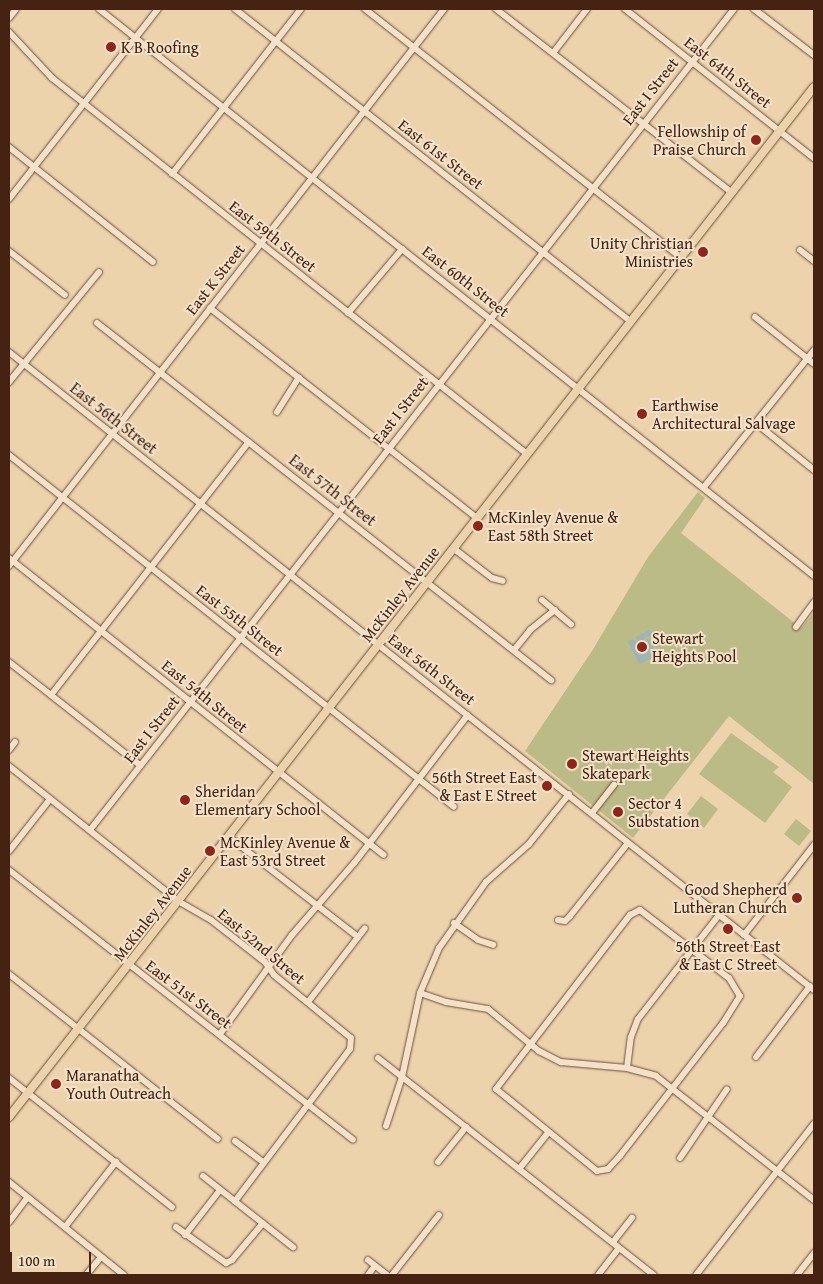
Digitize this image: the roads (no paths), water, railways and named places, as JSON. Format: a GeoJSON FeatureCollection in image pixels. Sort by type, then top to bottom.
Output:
{"type":"FeatureCollection","features":[{"type":"Feature","properties":{"kind":"main road","name":"McKinley Avenue"},"geometry":{"type":"LineString","coordinates":[[9,1117],[730,192],[814,87]]}},
{"type":"Feature","properties":{"kind":"street"},"geometry":{"type":"LineString","coordinates":[[9,18],[16,9]]}},
{"type":"Feature","properties":{"kind":"street","name":"East 60th Street"},"geometry":{"type":"LineString","coordinates":[[100,9],[814,576]]}},
{"type":"Feature","properties":{"kind":"street"},"geometry":{"type":"LineString","coordinates":[[9,199],[158,9]]}},
{"type":"Feature","properties":{"kind":"street","name":"East 61st Street"},"geometry":{"type":"LineString","coordinates":[[235,9],[630,321]]}},
{"type":"Feature","properties":{"kind":"street"},"geometry":{"type":"LineString","coordinates":[[172,174],[301,9]]}},
{"type":"Feature","properties":{"kind":"street"},"geometry":{"type":"LineString","coordinates":[[365,9],[680,257]]}},
{"type":"Feature","properties":{"kind":"street","name":"East K Street"},"geometry":{"type":"LineString","coordinates":[[10,562],[63,497],[444,9]]}},
{"type":"Feature","properties":{"kind":"street"},"geometry":{"type":"LineString","coordinates":[[496,9],[730,192]]}},
{"type":"Feature","properties":{"kind":"street"},"geometry":{"type":"LineString","coordinates":[[553,53],[587,9]]}},
{"type":"Feature","properties":{"kind":"street","name":"East 64th Street"},"geometry":{"type":"LineString","coordinates":[[625,9],[814,158]]}},
{"type":"Feature","properties":{"kind":"street","name":"East I Street"},"geometry":{"type":"LineString","coordinates":[[90,830],[591,187],[734,9]]}},
{"type":"Feature","properties":{"kind":"street"},"geometry":{"type":"LineString","coordinates":[[754,9],[814,55]]}},
{"type":"Feature","properties":{"kind":"street","name":"East 59th Street"},"geometry":{"type":"LineString","coordinates":[[9,32],[39,67],[527,454]]}},
{"type":"Feature","properties":{"kind":"street"},"geometry":{"type":"LineString","coordinates":[[9,147],[153,262]]}},
{"type":"Feature","properties":{"kind":"street"},"geometry":{"type":"LineString","coordinates":[[348,313],[402,249]]}},
{"type":"Feature","properties":{"kind":"street"},"geometry":{"type":"LineString","coordinates":[[800,250],[814,261]]}},
{"type":"Feature","properties":{"kind":"street"},"geometry":{"type":"LineString","coordinates":[[9,251],[65,295]]}},
{"type":"Feature","properties":{"kind":"street"},"geometry":{"type":"LineString","coordinates":[[9,382],[99,272]]}},
{"type":"Feature","properties":{"kind":"street"},"geometry":{"type":"LineString","coordinates":[[210,308],[477,518]]}},
{"type":"Feature","properties":{"kind":"street"},"geometry":{"type":"LineString","coordinates":[[756,317],[814,364]]}},
{"type":"Feature","properties":{"kind":"street","name":"East 57th Street"},"geometry":{"type":"LineString","coordinates":[[97,323],[551,680]]}},
{"type":"Feature","properties":{"kind":"street"},"geometry":{"type":"LineString","coordinates":[[704,487],[757,424],[814,350]]}},
{"type":"Feature","properties":{"kind":"street","name":"East 56th Street"},"geometry":{"type":"LineString","coordinates":[[9,352],[812,988]]}},
{"type":"Feature","properties":{"kind":"street"},"geometry":{"type":"LineString","coordinates":[[277,412],[299,378]]}},
{"type":"Feature","properties":{"kind":"street"},"geometry":{"type":"LineString","coordinates":[[757,424],[814,470]]}},
{"type":"Feature","properties":{"kind":"street"},"geometry":{"type":"LineString","coordinates":[[51,695],[249,442]]}},
{"type":"Feature","properties":{"kind":"street","name":"East 55th Street"},"geometry":{"type":"LineString","coordinates":[[9,455],[454,807]]}},
{"type":"Feature","properties":{"kind":"street"},"geometry":{"type":"LineString","coordinates":[[453,548],[492,578],[503,581]]}},
{"type":"Feature","properties":{"kind":"street","name":"East 54th Street"},"geometry":{"type":"LineString","coordinates":[[10,562],[101,631],[384,855]]}},
{"type":"Feature","properties":{"kind":"street"},"geometry":{"type":"LineString","coordinates":[[542,600],[571,624]]}},
{"type":"Feature","properties":{"kind":"street"},"geometry":{"type":"LineString","coordinates":[[796,627],[814,602]]}},
{"type":"Feature","properties":{"kind":"street"},"geometry":{"type":"LineString","coordinates":[[514,650],[530,630],[555,610]]}},
{"type":"Feature","properties":{"kind":"street"},"geometry":{"type":"LineString","coordinates":[[9,662],[140,765]]}},
{"type":"Feature","properties":{"kind":"street"},"geometry":{"type":"LineString","coordinates":[[220,1034],[268,967],[468,715]]}},
{"type":"Feature","properties":{"kind":"street"},"geometry":{"type":"LineString","coordinates":[[9,750],[15,742]]}},
{"type":"Feature","properties":{"kind":"street","name":"East 52nd Street"},"geometry":{"type":"LineString","coordinates":[[9,766],[178,901],[211,920],[345,1031],[352,1042],[350,1049],[309,1104]]}},
{"type":"Feature","properties":{"kind":"street"},"geometry":{"type":"LineString","coordinates":[[592,813],[614,786]]}},
{"type":"Feature","properties":{"kind":"street"},"geometry":{"type":"LineString","coordinates":[[386,1126],[402,1077],[420,993],[434,958],[454,923],[486,882],[529,844],[569,794]]}},
{"type":"Feature","properties":{"kind":"street"},"geometry":{"type":"LineString","coordinates":[[9,851],[50,799]]}},
{"type":"Feature","properties":{"kind":"street"},"geometry":{"type":"LineString","coordinates":[[229,837],[358,937]]}},
{"type":"Feature","properties":{"kind":"street"},"geometry":{"type":"LineString","coordinates":[[558,920],[565,921],[570,916],[628,843]]}},
{"type":"Feature","properties":{"kind":"street"},"geometry":{"type":"LineString","coordinates":[[744,935],[814,845]]}},
{"type":"Feature","properties":{"kind":"street","name":"East 51st Street"},"geometry":{"type":"LineString","coordinates":[[9,870],[353,1140]]}},
{"type":"Feature","properties":{"kind":"street"},"geometry":{"type":"LineString","coordinates":[[635,910],[646,912],[693,949],[729,978],[740,993],[732,1011],[610,1167],[602,1171],[590,1169],[496,1089],[635,910]]}},
{"type":"Feature","properties":{"kind":"street"},"geometry":{"type":"LineString","coordinates":[[626,1068],[635,1025],[719,916]]}},
{"type":"Feature","properties":{"kind":"street"},"geometry":{"type":"LineString","coordinates":[[454,923],[478,940],[493,944]]}},
{"type":"Feature","properties":{"kind":"street"},"geometry":{"type":"LineString","coordinates":[[308,1002],[365,928]]}},
{"type":"Feature","properties":{"kind":"street"},"geometry":{"type":"LineString","coordinates":[[9,974],[218,1139]]}},
{"type":"Feature","properties":{"kind":"street"},"geometry":{"type":"LineString","coordinates":[[756,1057],[812,988]]}},
{"type":"Feature","properties":{"kind":"street"},"geometry":{"type":"LineString","coordinates":[[420,993],[446,1002],[486,1008],[549,1057],[568,1064],[626,1068],[654,1074],[814,1200]]}},
{"type":"Feature","properties":{"kind":"street"},"geometry":{"type":"LineString","coordinates":[[378,1058],[654,1275]]}},
{"type":"Feature","properties":{"kind":"street"},"geometry":{"type":"LineString","coordinates":[[9,1078],[172,1207]]}},
{"type":"Feature","properties":{"kind":"street"},"geometry":{"type":"LineString","coordinates":[[680,1158],[706,1116],[728,1089]]}},
{"type":"Feature","properties":{"kind":"street"},"geometry":{"type":"LineString","coordinates":[[235,1201],[309,1104]]}},
{"type":"Feature","properties":{"kind":"street"},"geometry":{"type":"LineString","coordinates":[[696,1275],[814,1124]]}},
{"type":"Feature","properties":{"kind":"street"},"geometry":{"type":"LineString","coordinates":[[438,1162],[466,1127]]}},
{"type":"Feature","properties":{"kind":"street"},"geometry":{"type":"LineString","coordinates":[[519,1169],[548,1134]]}},
{"type":"Feature","properties":{"kind":"street"},"geometry":{"type":"LineString","coordinates":[[235,1141],[264,1163]]}},
{"type":"Feature","properties":{"kind":"street"},"geometry":{"type":"LineString","coordinates":[[65,1227],[116,1162]]}},
{"type":"Feature","properties":{"kind":"street"},"geometry":{"type":"LineString","coordinates":[[203,1176],[293,1247]]}},
{"type":"Feature","properties":{"kind":"street"},"geometry":{"type":"LineString","coordinates":[[9,1182],[124,1275]]}},
{"type":"Feature","properties":{"kind":"street"},"geometry":{"type":"LineString","coordinates":[[185,1234],[220,1190]]}},
{"type":"Feature","properties":{"kind":"street"},"geometry":{"type":"LineString","coordinates":[[9,1222],[28,1198]]}},
{"type":"Feature","properties":{"kind":"street"},"geometry":{"type":"LineString","coordinates":[[368,1260],[374,1267],[388,1275],[393,1275],[439,1215]]}},
{"type":"Feature","properties":{"kind":"street"},"geometry":{"type":"LineString","coordinates":[[613,1242],[632,1218]]}},
{"type":"Feature","properties":{"kind":"street"},"geometry":{"type":"LineString","coordinates":[[176,1227],[221,1262],[227,1263],[263,1223]]}},
{"type":"Feature","properties":{"kind":"street"},"geometry":{"type":"LineString","coordinates":[[598,1275],[619,1248]]}},
{"type":"Feature","properties":{"kind":"street"},"geometry":{"type":"LineString","coordinates":[[797,1275],[814,1253]]}},
{"type":"Feature","properties":{"kind":"street"},"geometry":{"type":"LineString","coordinates":[[86,1275],[101,1256]]}},
{"type":"Feature","properties":{"kind":"street"},"geometry":{"type":"LineString","coordinates":[[368,1275],[374,1267]]}},
{"type":"Feature","properties":{"kind":"water","name":"Stewart Heights Pool"},"geometry":{"type":"Polygon","coordinates":[[[649,630],[654,632],[654,636],[646,637],[641,642],[649,639],[657,656],[639,664],[628,642],[632,639],[638,642],[636,637],[649,630]]]}},
{"type":"Feature","properties":{"kind":"place","name":"K B Roofing"},"geometry":{"type":"Point","coordinates":[111,47]}},
{"type":"Feature","properties":{"kind":"place","name":"Fellowship of Praise Church"},"geometry":{"type":"Point","coordinates":[756,140]}},
{"type":"Feature","properties":{"kind":"place","name":"Unity Christian Ministries"},"geometry":{"type":"Point","coordinates":[703,252]}},
{"type":"Feature","properties":{"kind":"place","name":"Earthwise Architectural Salvage"},"geometry":{"type":"Point","coordinates":[642,414]}},
{"type":"Feature","properties":{"kind":"place","name":"McKinley Avenue & East 58th Street"},"geometry":{"type":"Point","coordinates":[478,526]}},
{"type":"Feature","properties":{"kind":"place","name":"Stewart Heights Pool"},"geometry":{"type":"Point","coordinates":[642,647]}},
{"type":"Feature","properties":{"kind":"place","name":"Stewart Heights Skatepark"},"geometry":{"type":"Point","coordinates":[572,764]}},
{"type":"Feature","properties":{"kind":"place","name":"56th Street East & East E Street"},"geometry":{"type":"Point","coordinates":[547,786]}},
{"type":"Feature","properties":{"kind":"place","name":"Sheridan Elementary School"},"geometry":{"type":"Point","coordinates":[185,800]}},
{"type":"Feature","properties":{"kind":"place","name":"Sector 4 Substation"},"geometry":{"type":"Point","coordinates":[618,812]}},
{"type":"Feature","properties":{"kind":"place","name":"McKinley Avenue & East 53rd Street"},"geometry":{"type":"Point","coordinates":[210,851]}},
{"type":"Feature","properties":{"kind":"place","name":"Good Shepherd Lutheran Church"},"geometry":{"type":"Point","coordinates":[797,898]}},
{"type":"Feature","properties":{"kind":"place","name":"56th Street East & East C Street"},"geometry":{"type":"Point","coordinates":[728,929]}},
{"type":"Feature","properties":{"kind":"place","name":"Maranatha Youth Outreach"},"geometry":{"type":"Point","coordinates":[56,1084]}}]}
